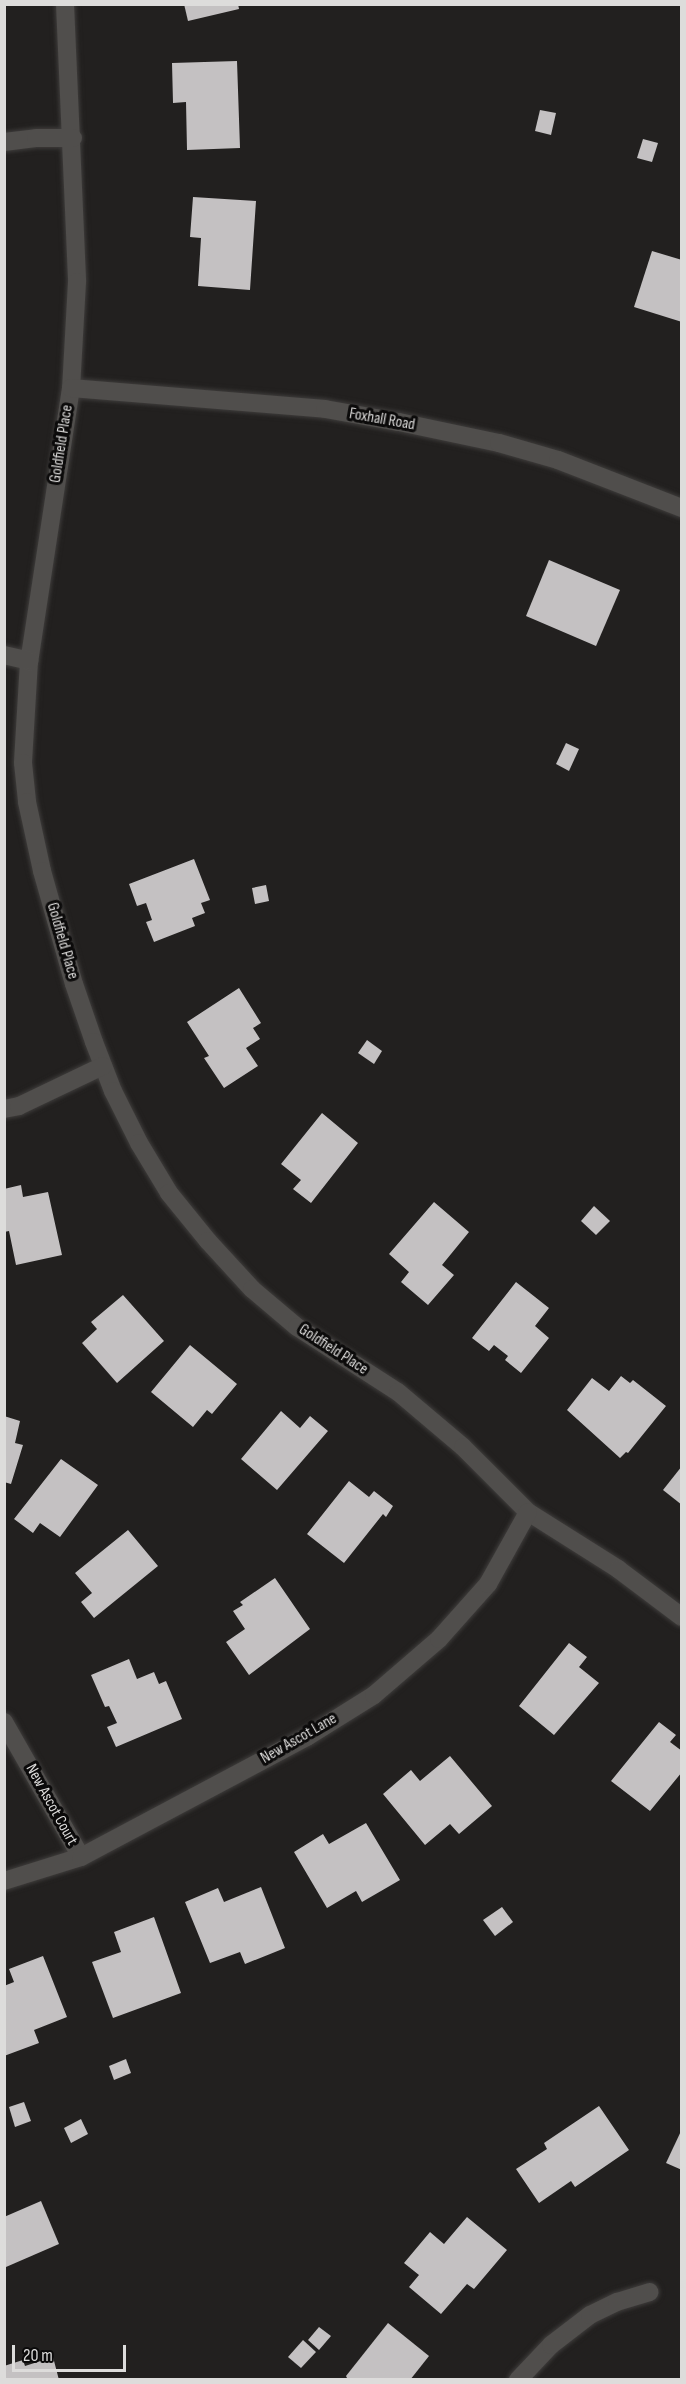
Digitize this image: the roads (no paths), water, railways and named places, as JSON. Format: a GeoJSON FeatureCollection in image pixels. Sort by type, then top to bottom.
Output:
{"type":"FeatureCollection","features":[{"type":"Feature","properties":{"kind":"street","name":"Goldfield Place"},"geometry":{"type":"LineString","coordinates":[[65,4],[73,138],[77,282],[71,388],[29,661],[23,763],[27,802],[64,953],[103,1066],[139,1143],[169,1193],[208,1241],[252,1289],[297,1327],[398,1392],[463,1447],[528,1512],[618,1569],[681,1617]]}},
{"type":"Feature","properties":{"kind":"street"},"geometry":{"type":"LineString","coordinates":[[4,142],[36,138],[73,138]]}},
{"type":"Feature","properties":{"kind":"street","name":"Foxhall Road"},"geometry":{"type":"LineString","coordinates":[[71,388],[325,409],[399,422],[499,443],[548,457],[681,508]]}},
{"type":"Feature","properties":{"kind":"street"},"geometry":{"type":"LineString","coordinates":[[4,655],[29,661]]}},
{"type":"Feature","properties":{"kind":"street"},"geometry":{"type":"LineString","coordinates":[[4,1109],[19,1106],[103,1066]]}},
{"type":"Feature","properties":{"kind":"street","name":"New Ascot Lane"},"geometry":{"type":"LineString","coordinates":[[4,1881],[81,1857],[307,1737],[374,1695],[439,1640],[488,1584],[528,1512]]}},
{"type":"Feature","properties":{"kind":"street","name":"New Ascot Court"},"geometry":{"type":"LineString","coordinates":[[4,1722],[81,1857]]}},
{"type":"Feature","properties":{"kind":"street"},"geometry":{"type":"LineString","coordinates":[[518,2379],[551,2345],[590,2315],[617,2302],[650,2292]]}}]}
